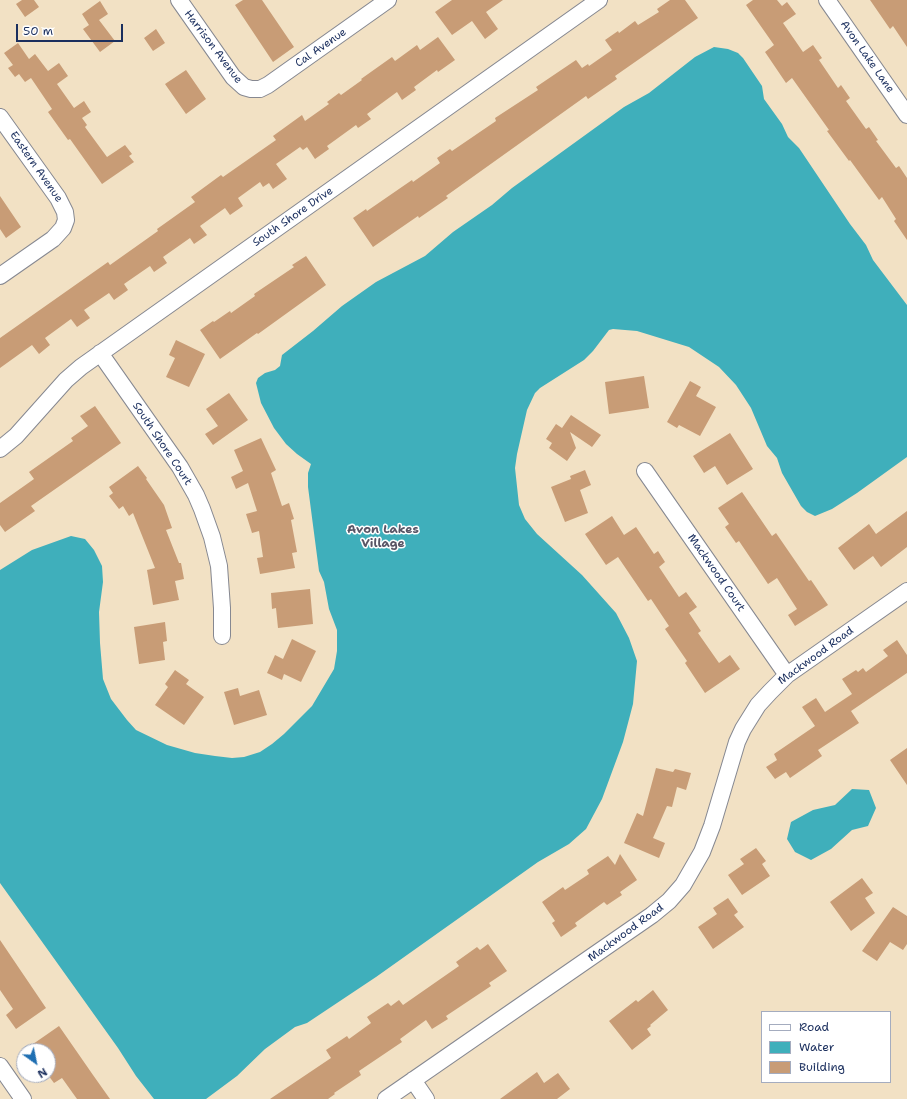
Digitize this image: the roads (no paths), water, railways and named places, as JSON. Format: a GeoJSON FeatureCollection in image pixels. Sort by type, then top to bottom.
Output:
{"type":"FeatureCollection","features":[{"type":"Feature","properties":{"kind":"street","name":"Harrison Avenue"},"geometry":{"type":"LineString","coordinates":[[178,0],[234,77],[244,87],[251,89]]}},
{"type":"Feature","properties":{"kind":"street","name":"Cal Avenue"},"geometry":{"type":"LineString","coordinates":[[251,89],[260,89],[268,85],[388,0]]}},
{"type":"Feature","properties":{"kind":"street","name":"South Shore Drive"},"geometry":{"type":"LineString","coordinates":[[0,449],[16,436],[66,380],[100,353],[600,0]]}},
{"type":"Feature","properties":{"kind":"street","name":"Avon Lake Lane"},"geometry":{"type":"LineString","coordinates":[[827,0],[907,115]]}},
{"type":"Feature","properties":{"kind":"street","name":"Eastern Avenue"},"geometry":{"type":"LineString","coordinates":[[0,117],[58,198],[65,212],[66,220],[63,228],[53,239],[0,276]]}},
{"type":"Feature","properties":{"kind":"street","name":"South Shore Court"},"geometry":{"type":"LineString","coordinates":[[100,353],[180,468],[196,494],[212,537],[219,566],[222,636]]}},
{"type":"Feature","properties":{"kind":"street","name":"Mackwood Court"},"geometry":{"type":"LineString","coordinates":[[645,471],[787,675]]}},
{"type":"Feature","properties":{"kind":"street","name":"Mackwood Road"},"geometry":{"type":"LineString","coordinates":[[386,1099],[635,928],[669,902],[683,885],[702,852],[712,826],[732,756],[743,729],[762,701],[787,675],[907,591]]}},
{"type":"Feature","properties":{"kind":"street"},"geometry":{"type":"LineString","coordinates":[[0,1066],[23,1099]]}},
{"type":"Feature","properties":{"kind":"street"},"geometry":{"type":"LineString","coordinates":[[413,1080],[426,1099]]}},
{"type":"Feature","properties":{"kind":"water"},"geometry":{"type":"Polygon","coordinates":[[[714,47],[728,49],[738,53],[743,58],[762,86],[764,99],[782,124],[788,137],[799,148],[850,224],[866,245],[873,260],[907,305],[907,457],[857,493],[832,509],[815,516],[807,512],[801,506],[782,473],[777,458],[767,446],[751,408],[736,385],[719,367],[689,347],[637,331],[609,330],[584,360],[540,388],[535,393],[527,410],[517,454],[515,468],[519,505],[525,519],[537,534],[582,575],[616,613],[629,638],[637,661],[633,704],[623,742],[602,799],[586,829],[569,844],[538,862],[376,977],[307,1023],[295,1027],[265,1049],[237,1076],[206,1099],[154,1099],[136,1076],[118,1048],[0,883],[0,570],[32,550],[71,536],[85,539],[94,550],[102,566],[103,582],[99,612],[103,679],[111,699],[136,730],[167,745],[195,753],[232,758],[244,757],[260,752],[272,744],[312,706],[334,669],[337,651],[337,630],[329,609],[324,582],[319,571],[308,487],[308,473],[311,464],[286,444],[274,428],[261,403],[256,383],[258,378],[280,366],[282,355],[342,306],[376,282],[425,256],[453,232],[492,205],[512,188],[624,107],[649,93],[695,57],[714,47]]]}},
{"type":"Feature","properties":{"kind":"water"},"geometry":{"type":"Polygon","coordinates":[[[852,789],[869,790],[876,808],[868,826],[852,830],[831,849],[811,860],[795,852],[787,839],[791,822],[813,810],[835,805],[852,789]]]}},
{"type":"Feature","properties":{"kind":"district","name":"Avon Lakes Village"},"geometry":{"type":"Point","coordinates":[383,537]}}]}
